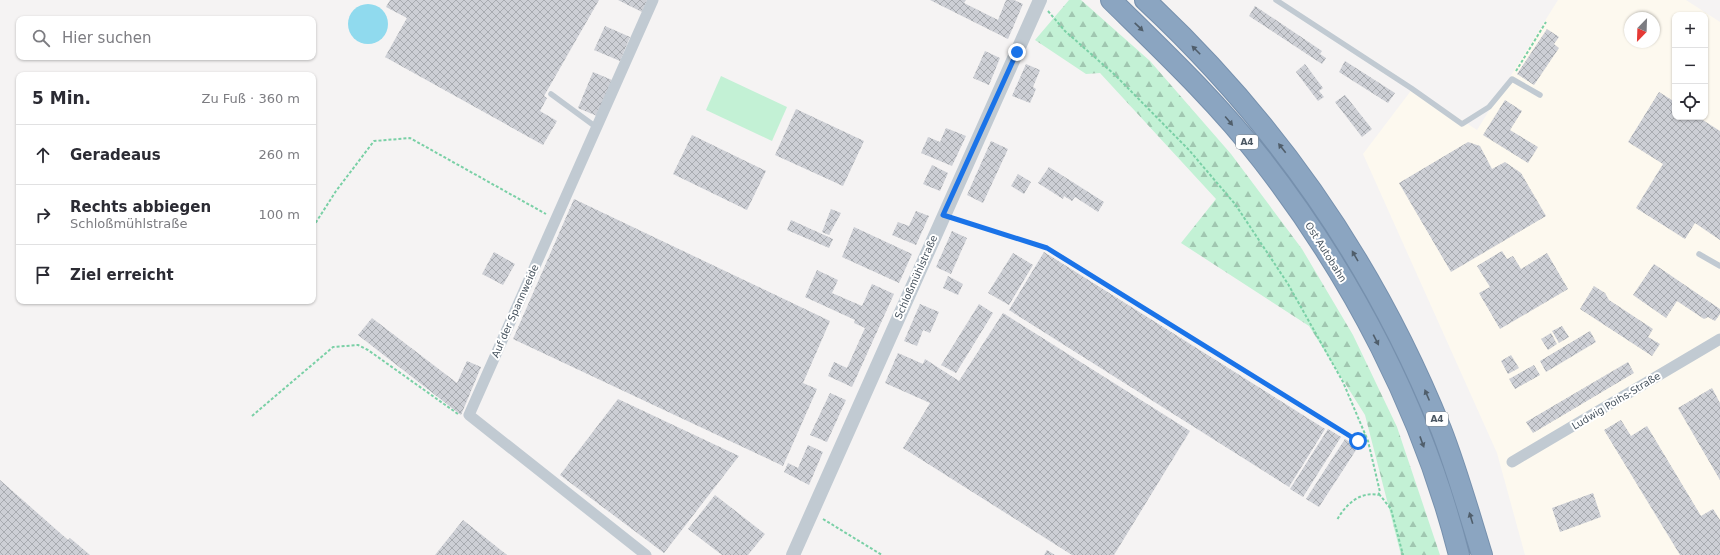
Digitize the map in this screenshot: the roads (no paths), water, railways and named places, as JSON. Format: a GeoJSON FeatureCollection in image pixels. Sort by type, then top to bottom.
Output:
{"type":"FeatureCollection","features":[{"type":"Feature","properties":{"kind":"highway","name":"Ost Autobahn"},"geometry":{"type":"LineString","coordinates":[[1111,0],[1179,66],[1227,118],[1262,159],[1328,254],[1358,305],[1408,406],[1442,496],[1459,555]]}},
{"type":"Feature","properties":{"kind":"highway","name":"A4"},"geometry":{"type":"LineString","coordinates":[[1145,0],[1234,91],[1300,173],[1340,231],[1375,289],[1421,381],[1442,431],[1462,487],[1482,555]]}},
{"type":"Feature","properties":{"kind":"street","name":"Auf der Spannweide"},"geometry":{"type":"LineString","coordinates":[[646,555],[468,415],[653,0]]}},
{"type":"Feature","properties":{"kind":"street","name":"Schloßmühlstraße"},"geometry":{"type":"LineString","coordinates":[[793,555],[943,215],[1040,1]]}},
{"type":"Feature","properties":{"kind":"street","name":"Ludwig Poihs-Straße"},"geometry":{"type":"LineString","coordinates":[[1512,462],[1720,339]]}},
{"type":"Feature","properties":{"kind":"lane"},"geometry":{"type":"LineString","coordinates":[[1276,0],[1411,88],[1462,124],[1489,107],[1512,79],[1540,95]]}},
{"type":"Feature","properties":{"kind":"lane"},"geometry":{"type":"LineString","coordinates":[[551,94],[596,127]]}},
{"type":"Feature","properties":{"kind":"lane"},"geometry":{"type":"LineString","coordinates":[[1699,254],[1720,266]]}},
{"type":"Feature","properties":{"kind":"water"},"geometry":{"type":"Polygon","coordinates":[[[372,4],[379,7],[385,13],[388,24],[387,32],[379,41],[372,44],[364,44],[357,41],[349,32],[348,20],[351,13],[360,5],[372,4]]]}}]}
